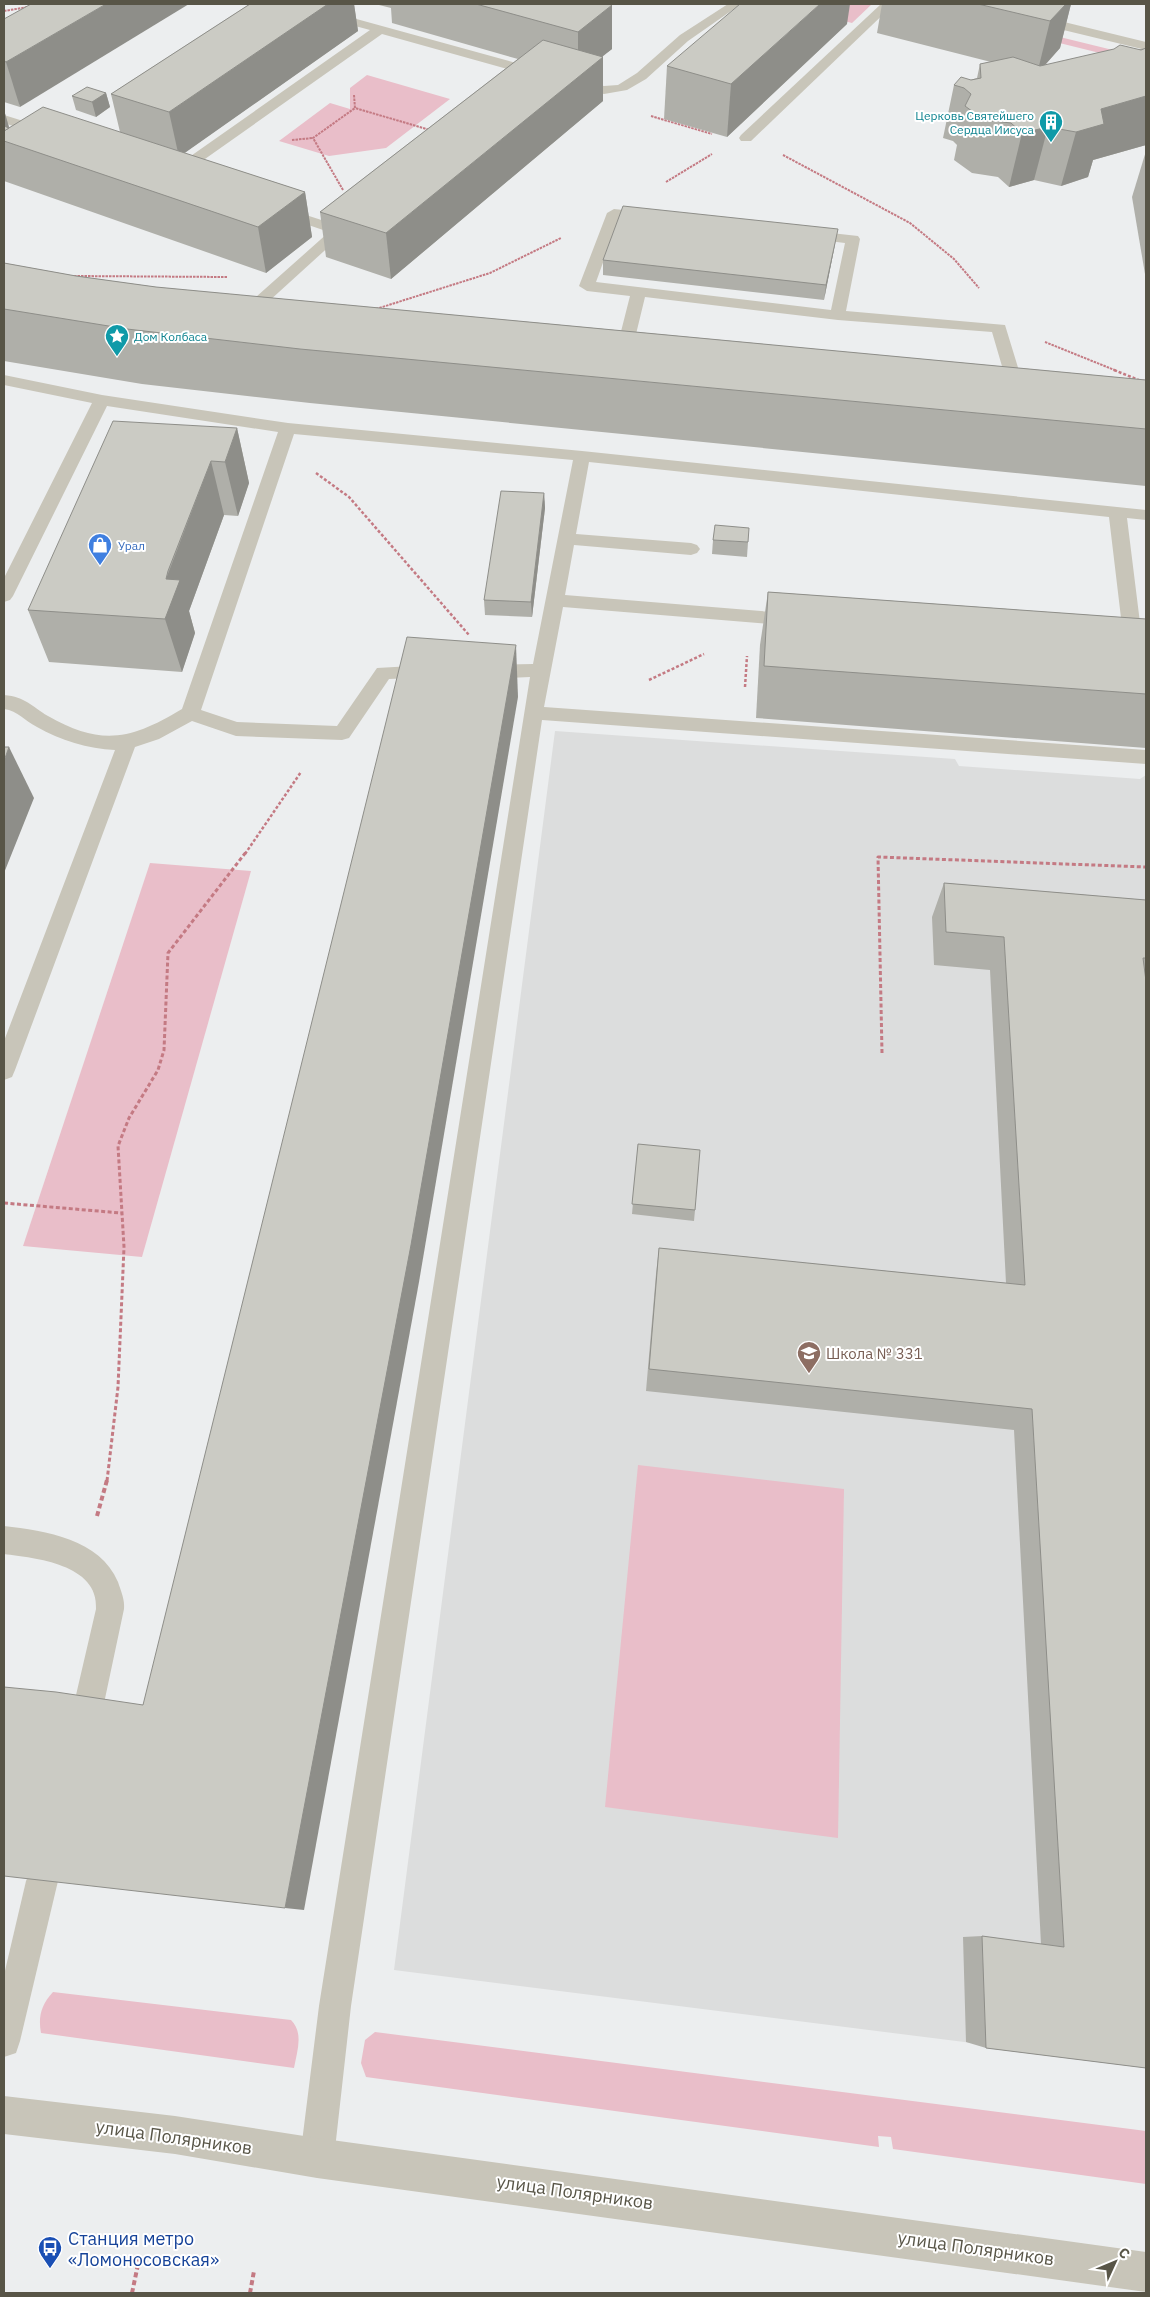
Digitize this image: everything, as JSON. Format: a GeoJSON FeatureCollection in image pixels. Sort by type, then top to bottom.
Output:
{"type":"FeatureCollection","features":[{"type":"Feature","properties":{"kind":"street"},"geometry":{"type":"LineString","coordinates":[[973,4],[1146,46]]}},
{"type":"Feature","properties":{"kind":"street","name":"улица Полярников"},"geometry":{"type":"LineString","coordinates":[[4,2115],[176,2135],[317,2158],[1146,2272]]}},
{"type":"Feature","properties":{"kind":"lane"},"geometry":{"type":"LineString","coordinates":[[289,4],[317,7],[380,29],[598,89],[614,90],[628,85],[685,37],[719,18],[735,4]]}},
{"type":"Feature","properties":{"kind":"lane"},"geometry":{"type":"LineString","coordinates":[[740,139],[888,4]]}},
{"type":"Feature","properties":{"kind":"lane"},"geometry":{"type":"LineString","coordinates":[[189,180],[168,173],[380,29]]}},
{"type":"Feature","properties":{"kind":"lane"},"geometry":{"type":"LineString","coordinates":[[521,84],[536,72]]}},
{"type":"Feature","properties":{"kind":"lane"},"geometry":{"type":"LineString","coordinates":[[4,119],[60,138]]}},
{"type":"Feature","properties":{"kind":"lane"},"geometry":{"type":"LineString","coordinates":[[263,205],[339,230]]}},
{"type":"Feature","properties":{"kind":"lane"},"geometry":{"type":"LineString","coordinates":[[255,334],[233,331],[251,309],[339,230],[362,212]]}},
{"type":"Feature","properties":{"kind":"lane"},"geometry":{"type":"LineString","coordinates":[[671,219],[614,213],[587,286],[838,315],[999,328],[1023,410],[1004,408]]}},
{"type":"Feature","properties":{"kind":"lane"},"geometry":{"type":"LineString","coordinates":[[786,232],[853,239],[838,315]]}},
{"type":"Feature","properties":{"kind":"lane"},"geometry":{"type":"LineString","coordinates":[[639,292],[615,367],[639,370]]}},
{"type":"Feature","properties":{"kind":"lane"},"geometry":{"type":"LineString","coordinates":[[4,380],[102,400],[288,428],[582,456],[1146,515]]}},
{"type":"Feature","properties":{"kind":"lane"},"geometry":{"type":"LineString","coordinates":[[4,596],[9,573],[102,400]]}},
{"type":"Feature","properties":{"kind":"lane"},"geometry":{"type":"LineString","coordinates":[[4,702],[19,703],[42,722],[81,738],[127,743],[161,731],[190,712],[288,428]]}},
{"type":"Feature","properties":{"kind":"lane"},"geometry":{"type":"LineString","coordinates":[[317,2158],[335,2006],[533,713],[582,456]]}},
{"type":"Feature","properties":{"kind":"lane"},"geometry":{"type":"LineString","coordinates":[[1114,645],[1134,647],[1117,512]]}},
{"type":"Feature","properties":{"kind":"lane"},"geometry":{"type":"LineString","coordinates":[[566,539],[691,549]]}},
{"type":"Feature","properties":{"kind":"lane"},"geometry":{"type":"LineString","coordinates":[[555,600],[818,622]]}},
{"type":"Feature","properties":{"kind":"lane"},"geometry":{"type":"LineString","coordinates":[[190,712],[236,729],[342,733],[384,673],[541,670]]}},
{"type":"Feature","properties":{"kind":"lane"},"geometry":{"type":"LineString","coordinates":[[533,713],[1146,756]]}},
{"type":"Feature","properties":{"kind":"lane"},"geometry":{"type":"LineString","coordinates":[[4,1070],[127,743]]}},
{"type":"Feature","properties":{"kind":"lane"},"geometry":{"type":"LineString","coordinates":[[4,1540],[32,1543],[60,1550],[85,1560],[102,1578],[110,1604],[88,1708]]}},
{"type":"Feature","properties":{"kind":"lane"},"geometry":{"type":"LineString","coordinates":[[4,2041],[42,1881]]}},
{"type":"Feature","properties":{"kind":"path"},"geometry":{"type":"LineString","coordinates":[[4,12],[30,7]]}},
{"type":"Feature","properties":{"kind":"path"},"geometry":{"type":"LineString","coordinates":[[354,90],[355,108]]}},
{"type":"Feature","properties":{"kind":"path"},"geometry":{"type":"LineString","coordinates":[[614,90],[640,110],[657,119],[740,139],[806,166],[910,223],[954,259],[983,293],[999,328],[1026,334],[1146,383]]}},
{"type":"Feature","properties":{"kind":"path"},"geometry":{"type":"LineString","coordinates":[[355,108],[432,131]]}},
{"type":"Feature","properties":{"kind":"path"},"geometry":{"type":"LineString","coordinates":[[284,142],[313,138],[355,108]]}},
{"type":"Feature","properties":{"kind":"path"},"geometry":{"type":"LineString","coordinates":[[313,138],[344,191]]}},
{"type":"Feature","properties":{"kind":"path"},"geometry":{"type":"LineString","coordinates":[[372,311],[490,273],[614,213],[740,139]]}},
{"type":"Feature","properties":{"kind":"path"},"geometry":{"type":"LineString","coordinates":[[66,276],[231,277]]}},
{"type":"Feature","properties":{"kind":"path"},"geometry":{"type":"LineString","coordinates":[[312,470],[349,497],[476,642]]}},
{"type":"Feature","properties":{"kind":"path"},"geometry":{"type":"LineString","coordinates":[[742,728],[750,616]]}},
{"type":"Feature","properties":{"kind":"path"},"geometry":{"type":"LineString","coordinates":[[580,716],[642,685],[660,673],[748,635]]}},
{"type":"Feature","properties":{"kind":"path"},"geometry":{"type":"LineString","coordinates":[[95,1524],[108,1476],[118,1387],[124,1247],[118,1146],[129,1118],[158,1070],[164,1050],[168,954],[180,935],[229,876],[302,770]]}},
{"type":"Feature","properties":{"kind":"path"},"geometry":{"type":"LineString","coordinates":[[882,1053],[878,856],[1146,867]]}},
{"type":"Feature","properties":{"kind":"path"},"geometry":{"type":"LineString","coordinates":[[4,1203],[121,1213]]}},
{"type":"Feature","properties":{"kind":"path"},"geometry":{"type":"LineString","coordinates":[[132,2293],[140,2255]]}},
{"type":"Feature","properties":{"kind":"path"},"geometry":{"type":"LineString","coordinates":[[250,2293],[254,2271]]}},
{"type":"Feature","properties":{"kind":"shaded area"},"geometry":{"type":"Polygon","coordinates":[[[840,4],[872,4],[852,23],[797,9],[840,4]]]}},
{"type":"Feature","properties":{"kind":"shaded area"},"geometry":{"type":"Polygon","coordinates":[[[926,4],[1125,53],[1120,58],[906,5],[926,4]]]}},
{"type":"Feature","properties":{"kind":"shaded area"},"geometry":{"type":"Polygon","coordinates":[[[367,75],[450,99],[386,148],[329,156],[279,141],[330,103],[350,109],[350,88],[367,75]]]}},
{"type":"Feature","properties":{"kind":"shaded area","name":"Школа № 331"},"geometry":{"type":"Polygon","coordinates":[[[555,731],[955,759],[959,766],[1140,779],[1146,775],[1146,2065],[394,1970],[555,731]]]}},
{"type":"Feature","properties":{"kind":"shaded area"},"geometry":{"type":"Polygon","coordinates":[[[150,863],[251,871],[142,1257],[23,1246],[150,863]]]}},
{"type":"Feature","properties":{"kind":"shaded area"},"geometry":{"type":"Polygon","coordinates":[[[638,1465],[844,1489],[838,1838],[605,1807],[638,1465]]]}},
{"type":"Feature","properties":{"kind":"shaded area"},"geometry":{"type":"Polygon","coordinates":[[[53,1992],[291,2020],[295,2025],[298,2036],[298,2049],[294,2068],[41,2033],[41,2011],[53,1992]]]}},
{"type":"Feature","properties":{"kind":"shaded area"},"geometry":{"type":"Polygon","coordinates":[[[375,2032],[1146,2131],[1146,2184],[893,2149],[891,2137],[878,2136],[879,2147],[366,2077],[361,2063],[365,2040],[375,2032]]]}},
{"type":"Feature","properties":{"kind":"building"},"geometry":{"type":"Polygon","coordinates":[[[31,4],[106,4],[6,62],[4,61],[4,19],[31,4]]]}},
{"type":"Feature","properties":{"kind":"building"},"geometry":{"type":"Polygon","coordinates":[[[250,4],[328,4],[169,112],[111,94],[250,4]]]}},
{"type":"Feature","properties":{"kind":"building"},"geometry":{"type":"Polygon","coordinates":[[[476,4],[608,4],[612,5],[578,32],[476,4]]]}},
{"type":"Feature","properties":{"kind":"building"},"geometry":{"type":"Polygon","coordinates":[[[740,4],[820,4],[731,84],[667,66],[740,4]]]}},
{"type":"Feature","properties":{"kind":"building"},"geometry":{"type":"Polygon","coordinates":[[[978,4],[1066,4],[1050,21],[978,4]]]}},
{"type":"Feature","properties":{"kind":"building"},"geometry":{"type":"Polygon","coordinates":[[[543,40],[603,57],[386,233],[320,212],[543,40]]]}},
{"type":"Feature","properties":{"kind":"building"},"geometry":{"type":"Polygon","coordinates":[[[1120,45],[1141,50],[1146,48],[1146,96],[1101,109],[1104,124],[1076,132],[1048,127],[1022,133],[1011,123],[984,120],[965,106],[971,94],[964,88],[954,85],[961,77],[971,80],[981,78],[980,64],[1013,57],[1040,66],[1114,49],[1120,45]]]}},
{"type":"Feature","properties":{"kind":"building"},"geometry":{"type":"Polygon","coordinates":[[[87,87],[106,93],[92,102],[72,96],[87,87]]]}},
{"type":"Feature","properties":{"kind":"building"},"geometry":{"type":"Polygon","coordinates":[[[43,107],[305,192],[258,227],[4,141],[4,131],[43,107]]]}},
{"type":"Feature","properties":{"kind":"building"},"geometry":{"type":"Polygon","coordinates":[[[623,206],[838,229],[826,285],[603,260],[623,206]]]}},
{"type":"Feature","properties":{"kind":"building"},"geometry":{"type":"Polygon","coordinates":[[[4,263],[76,276],[156,287],[1146,380],[1146,429],[300,349],[127,329],[4,309],[4,263]]]}},
{"type":"Feature","properties":{"kind":"building"},"geometry":{"type":"Polygon","coordinates":[[[113,421],[237,428],[225,462],[211,461],[168,571],[166,579],[180,580],[165,619],[28,610],[113,421]]]}},
{"type":"Feature","properties":{"kind":"building"},"geometry":{"type":"Polygon","coordinates":[[[501,491],[544,493],[531,602],[484,600],[501,491]]]}},
{"type":"Feature","properties":{"kind":"building"},"geometry":{"type":"Polygon","coordinates":[[[715,525],[749,528],[748,542],[713,540],[715,525]]]}},
{"type":"Feature","properties":{"kind":"building"},"geometry":{"type":"Polygon","coordinates":[[[768,592],[1146,619],[1146,694],[764,666],[768,592]]]}},
{"type":"Feature","properties":{"kind":"building"},"geometry":{"type":"Polygon","coordinates":[[[407,637],[516,645],[411,1245],[285,1908],[4,1876],[4,1687],[56,1692],[143,1705],[407,637]]]}},
{"type":"Feature","properties":{"kind":"building"},"geometry":{"type":"Polygon","coordinates":[[[4,747],[9,747],[4,761],[4,747]]]}},
{"type":"Feature","properties":{"kind":"building"},"geometry":{"type":"Polygon","coordinates":[[[944,883],[1146,900],[1146,958],[1143,958],[1146,981],[1146,2068],[986,2048],[982,1936],[1064,1947],[1032,1409],[649,1369],[659,1248],[1025,1285],[1004,937],[946,932],[944,883]]]}},
{"type":"Feature","properties":{"kind":"building"},"geometry":{"type":"Polygon","coordinates":[[[638,1144],[700,1150],[695,1210],[632,1204],[638,1144]]]}},
{"type":"Feature","properties":{"kind":"place","name":"Церковь Святейшего Сердца Иисуса"},"geometry":{"type":"Point","coordinates":[1051,143]}},
{"type":"Feature","properties":{"kind":"place","name":"Дом Колбаса"},"geometry":{"type":"Point","coordinates":[117,357]}},
{"type":"Feature","properties":{"kind":"place","name":"Урал"},"geometry":{"type":"Point","coordinates":[100,566]}},
{"type":"Feature","properties":{"kind":"place","name":"Школа № 331"},"geometry":{"type":"Point","coordinates":[809,1374]}},
{"type":"Feature","properties":{"kind":"place","name":"Станция метро «Ломоносовская»"},"geometry":{"type":"Point","coordinates":[50,2269]}}]}
